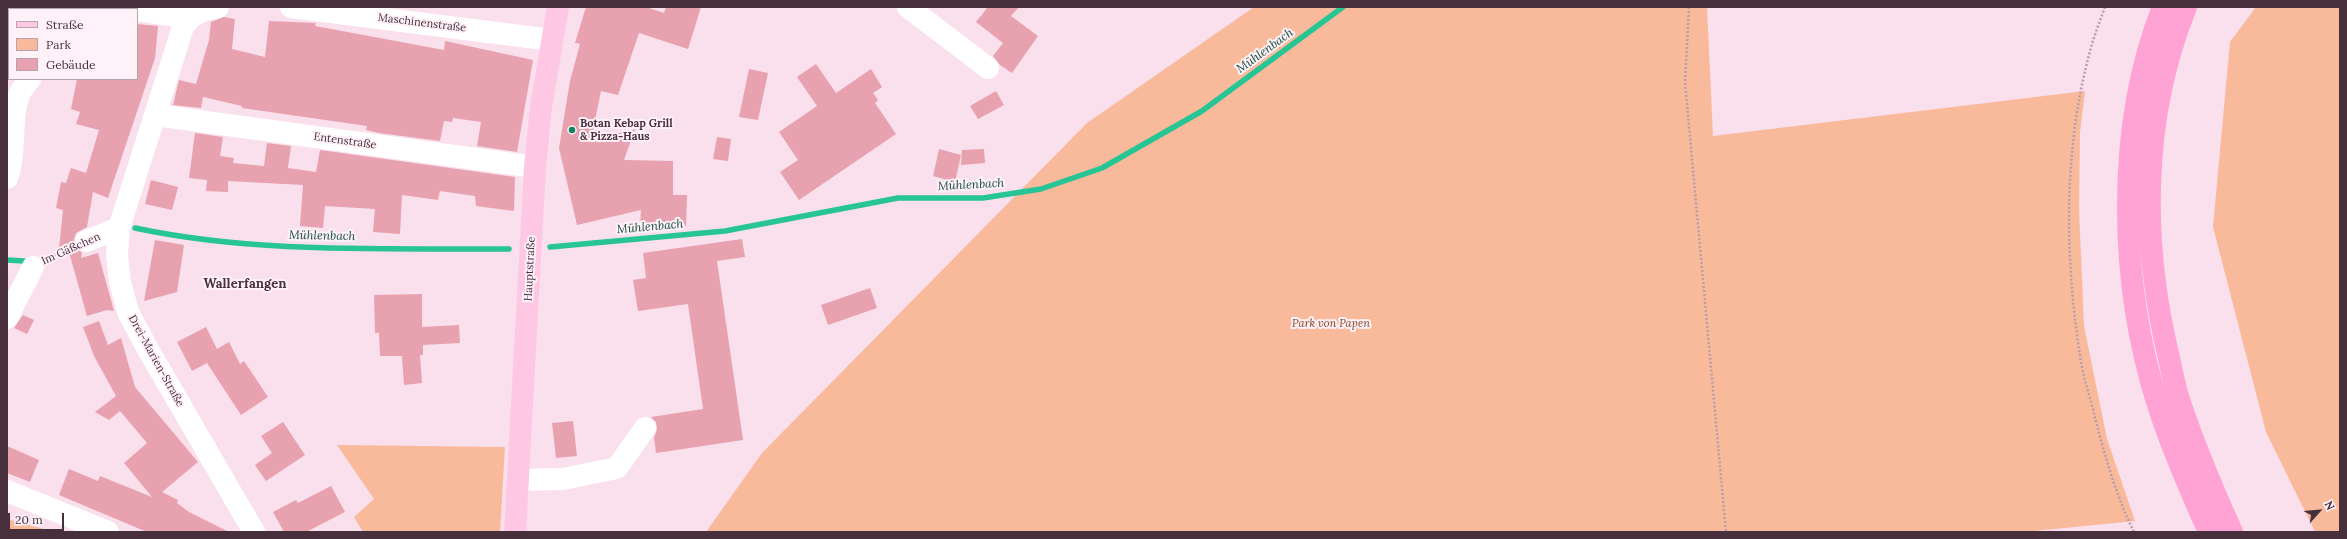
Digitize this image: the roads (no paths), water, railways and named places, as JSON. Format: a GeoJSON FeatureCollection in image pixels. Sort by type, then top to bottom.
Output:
{"type":"FeatureCollection","features":[{"type":"Feature","properties":{"kind":"highway"},"geometry":{"type":"LineString","coordinates":[[2163,7],[2155,27],[2136,104],[2128,193],[2130,257],[2141,334],[2159,408],[2188,486],[2209,532]]}},
{"type":"Feature","properties":{"kind":"highway"},"geometry":{"type":"LineString","coordinates":[[2186,7],[2175,34],[2157,108],[2149,194],[2151,255],[2162,330],[2179,401],[2208,479],[2232,532]]}},
{"type":"Feature","properties":{"kind":"main road","name":"Hauptstraße"},"geometry":{"type":"LineString","coordinates":[[515,532],[535,166],[541,107],[558,7]]}},
{"type":"Feature","properties":{"kind":"street"},"geometry":{"type":"LineString","coordinates":[[138,10],[190,18],[202,11],[218,7]]}},
{"type":"Feature","properties":{"kind":"street","name":"Maschinenstraße"},"geometry":{"type":"LineString","coordinates":[[291,7],[552,40]]}},
{"type":"Feature","properties":{"kind":"street"},"geometry":{"type":"LineString","coordinates":[[908,7],[988,68]]}},
{"type":"Feature","properties":{"kind":"street","name":"Drei-Marien-Straße"},"geometry":{"type":"LineString","coordinates":[[190,18],[183,27],[119,228],[117,255],[120,282],[128,312],[146,346],[254,532]]}},
{"type":"Feature","properties":{"kind":"street"},"geometry":{"type":"LineString","coordinates":[[7,178],[12,161],[17,106],[20,92],[29,80]]}},
{"type":"Feature","properties":{"kind":"street","name":"Entenstraße"},"geometry":{"type":"LineString","coordinates":[[155,115],[535,166]]}},
{"type":"Feature","properties":{"kind":"street","name":"Im Gäßchen"},"geometry":{"type":"LineString","coordinates":[[86,242],[119,228]]}},
{"type":"Feature","properties":{"kind":"street","name":"Im Gäßchen"},"geometry":{"type":"LineString","coordinates":[[7,318],[33,266]]}},
{"type":"Feature","properties":{"kind":"street"},"geometry":{"type":"LineString","coordinates":[[518,480],[563,479],[617,468],[645,428]]}},
{"type":"Feature","properties":{"kind":"street"},"geometry":{"type":"LineString","coordinates":[[7,491],[107,532]]}},
{"type":"Feature","properties":{"kind":"waterway","name":"Mühlenbach"},"geometry":{"type":"LineString","coordinates":[[550,247],[725,231],[898,198],[983,198],[1041,189],[1102,168],[1202,111],[1343,7]]}},
{"type":"Feature","properties":{"kind":"waterway","name":"Mühlenbach"},"geometry":{"type":"LineString","coordinates":[[135,228],[227,242],[274,246],[368,249],[509,249]]}},
{"type":"Feature","properties":{"kind":"waterway","name":"Mühlenbach"},"geometry":{"type":"LineString","coordinates":[[7,260],[24,261]]}},
{"type":"Feature","properties":{"kind":"place","name":"Botan Kebap Grill & Pizza-Haus"},"geometry":{"type":"Point","coordinates":[572,130]}},
{"type":"Feature","properties":{"kind":"district","name":"Wallerfangen"},"geometry":{"type":"Point","coordinates":[245,284]}},
{"type":"Feature","properties":{"kind":"park label","name":"Park von Papen"},"geometry":{"type":"Point","coordinates":[1331,324]}}]}
